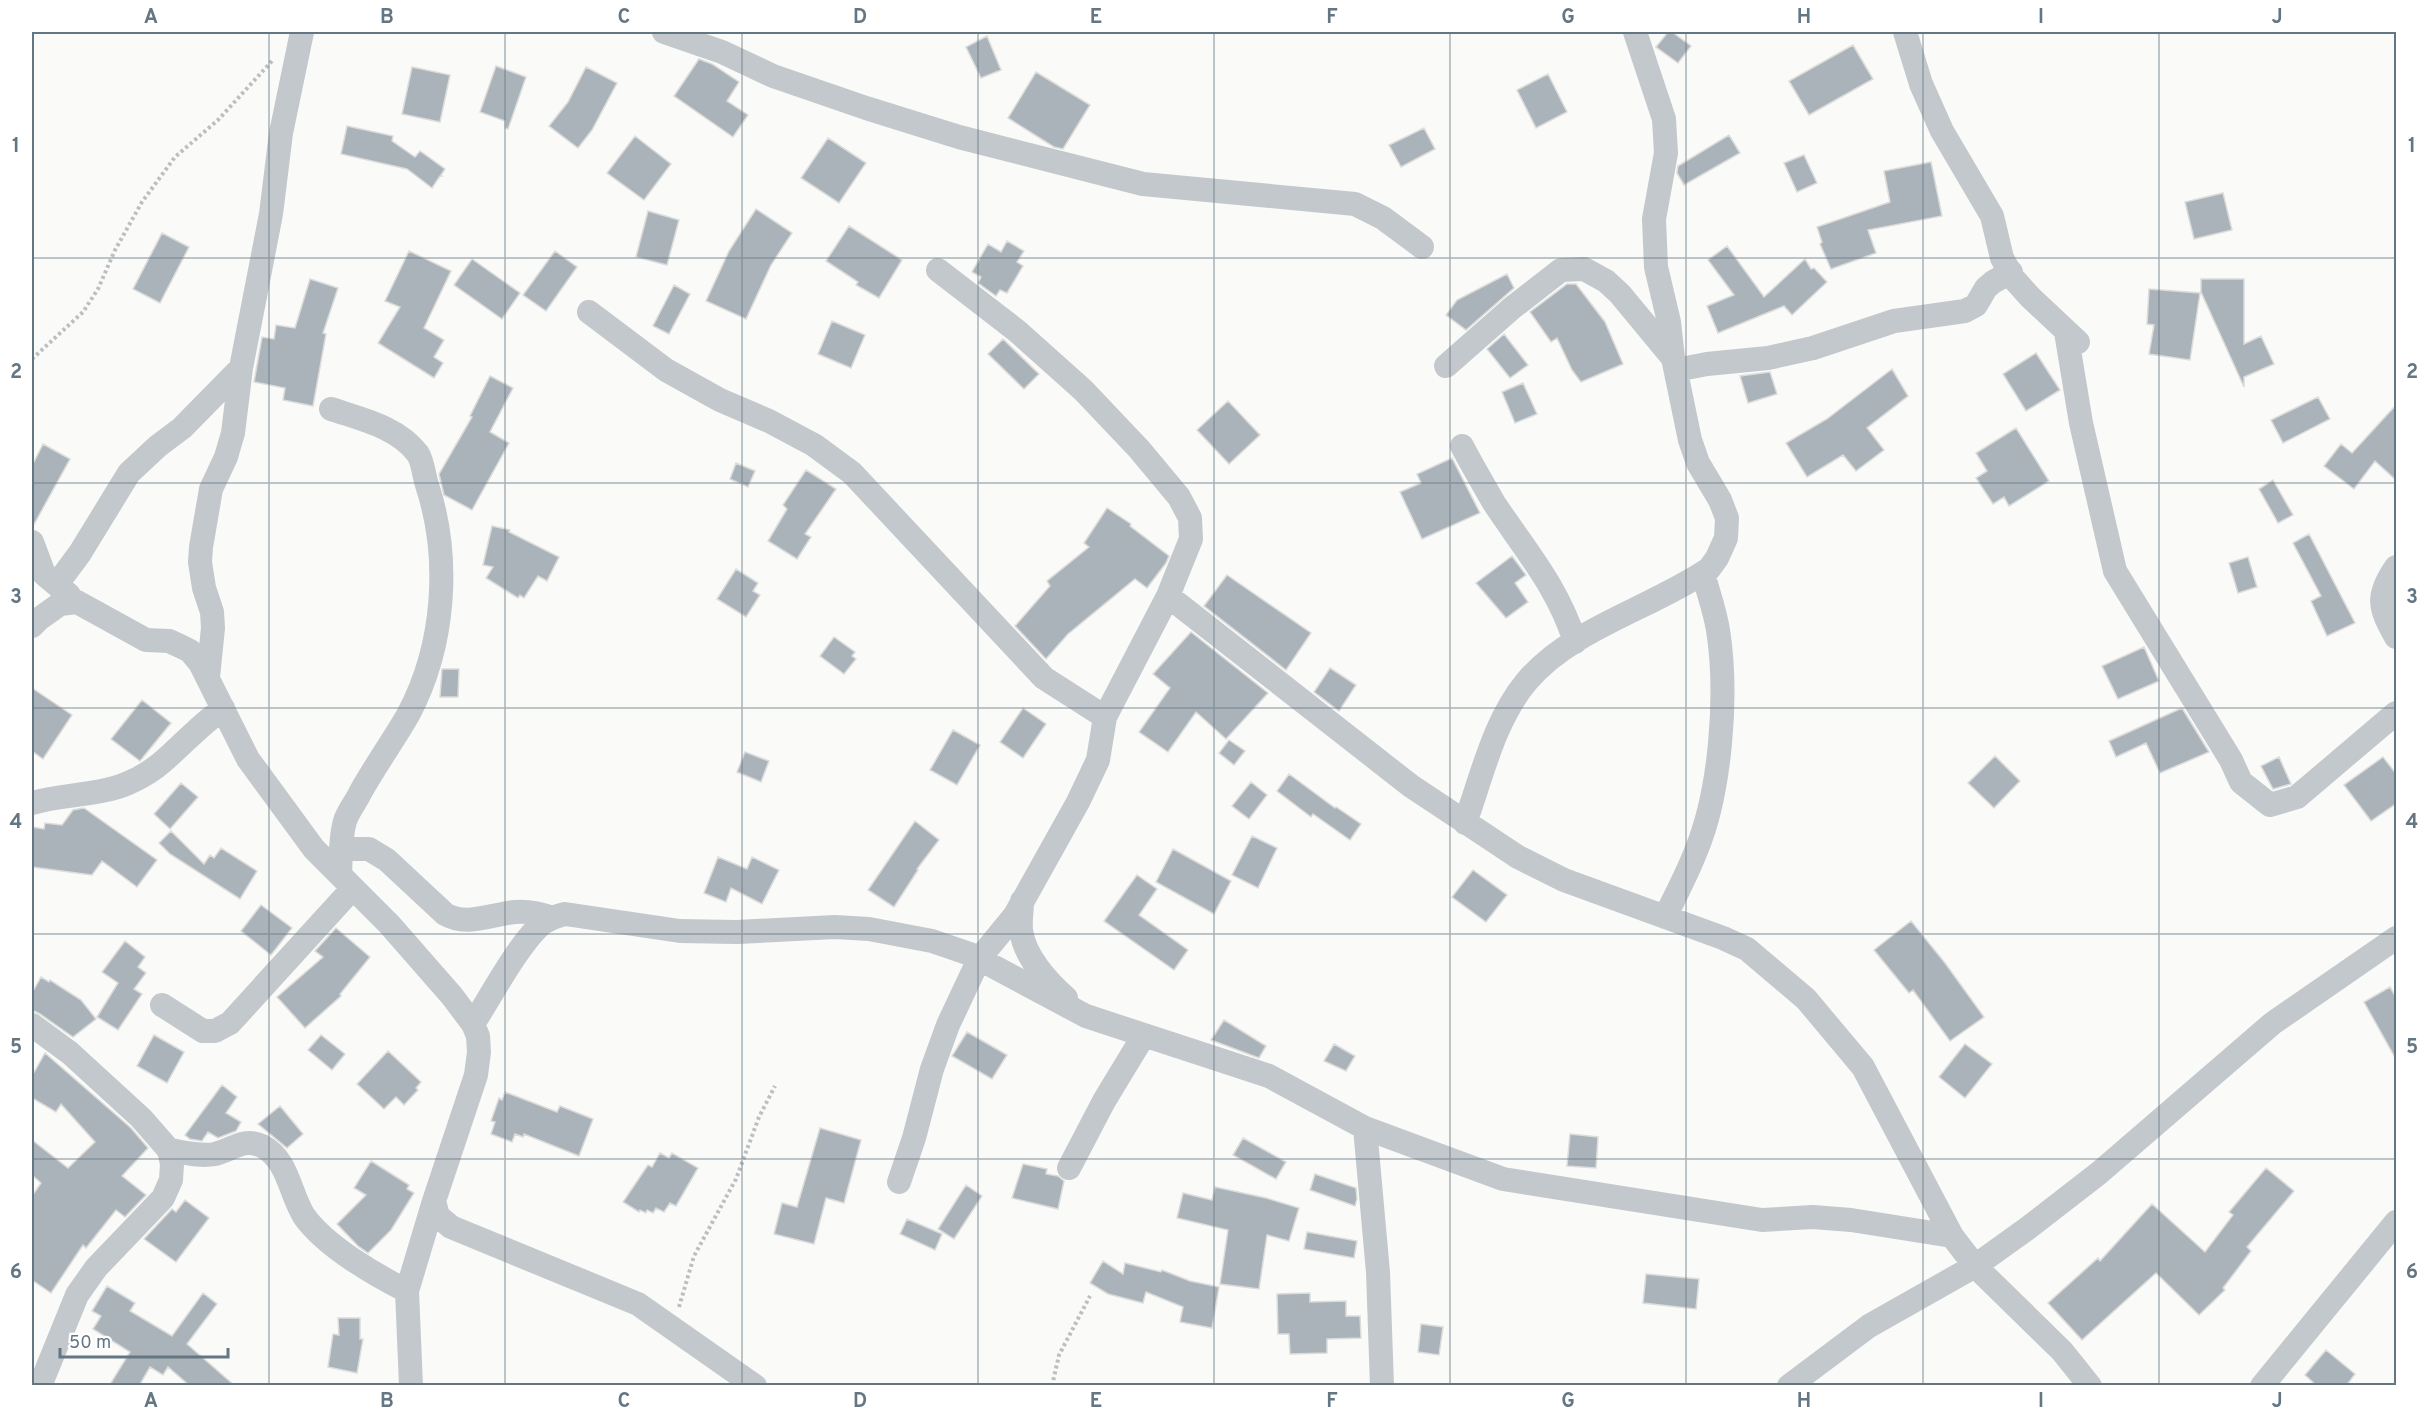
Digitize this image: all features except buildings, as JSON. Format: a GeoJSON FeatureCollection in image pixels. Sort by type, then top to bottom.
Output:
{"type":"FeatureCollection","features":[{"type":"Feature","properties":{"kind":"street"},"geometry":{"type":"LineString","coordinates":[[208,677],[212,612],[204,588],[200,562],[201,547],[211,489],[226,457],[233,433],[241,368],[271,214],[281,134],[302,32]]}},
{"type":"Feature","properties":{"kind":"street"},"geometry":{"type":"LineString","coordinates":[[664,32],[722,52],[772,76],[866,108],[959,137],[1143,184],[1355,204],[1383,218],[1422,247]]}},
{"type":"Feature","properties":{"kind":"street"},"geometry":{"type":"LineString","coordinates":[[1465,823],[1496,735],[1526,682],[1548,660],[1575,642],[1703,573],[1718,558],[1726,538],[1727,518],[1720,500],[1698,463],[1690,440],[1674,364],[1669,322],[1656,267],[1655,228],[1666,153],[1664,118],[1635,32]]}},
{"type":"Feature","properties":{"kind":"street"},"geometry":{"type":"LineString","coordinates":[[1905,32],[1921,84],[1942,130],[1992,216],[2002,258],[2043,312],[2073,338],[2081,423],[2115,571],[2231,760],[2241,782],[2270,805],[2297,797],[2397,713]]}},
{"type":"Feature","properties":{"kind":"street"},"geometry":{"type":"LineString","coordinates":[[1446,366],[1512,308],[1561,270],[1584,269],[1605,281],[1620,294],[1674,364]]}},
{"type":"Feature","properties":{"kind":"street"},"geometry":{"type":"LineString","coordinates":[[898,1182],[914,1138],[939,1050],[979,959],[1004,929],[1078,802],[1098,760],[1105,717],[1168,596],[1191,538],[1190,518],[1179,497],[1083,390],[1017,331],[938,270]]}},
{"type":"Feature","properties":{"kind":"street"},"geometry":{"type":"LineString","coordinates":[[1674,364],[1707,364],[1768,358],[1813,348],[1894,321],[1965,311],[1976,305],[1986,288],[1993,282],[2011,272]]}},
{"type":"Feature","properties":{"kind":"street"},"geometry":{"type":"LineString","coordinates":[[589,312],[666,370],[720,400],[769,421],[814,445],[852,473],[1044,678],[1105,717]]}},
{"type":"Feature","properties":{"kind":"street"},"geometry":{"type":"LineString","coordinates":[[57,584],[80,553],[129,473],[158,446],[182,428],[241,368]]}},
{"type":"Feature","properties":{"kind":"street"},"geometry":{"type":"LineString","coordinates":[[162,1005],[203,1031],[215,1031],[230,1023],[346,881],[341,849],[345,820],[408,714],[425,671],[436,630],[442,559],[439,528],[420,457],[407,442],[385,428],[331,409]]}},
{"type":"Feature","properties":{"kind":"street"},"geometry":{"type":"LineString","coordinates":[[1462,446],[1494,503],[1534,558],[1557,596],[1567,615],[1575,642]]}},
{"type":"Feature","properties":{"kind":"street"},"geometry":{"type":"LineString","coordinates":[[32,542],[44,574],[77,602],[146,640],[169,641],[190,651],[208,677],[248,759],[314,849],[389,924],[452,996],[473,1024],[477,1036],[478,1052],[476,1075],[407,1291],[411,1386]]}},
{"type":"Feature","properties":{"kind":"street"},"geometry":{"type":"LineString","coordinates":[[2397,567],[2386,582],[2382,595],[2383,614],[2397,636]]}},
{"type":"Feature","properties":{"kind":"street"},"geometry":{"type":"LineString","coordinates":[[1665,917],[1697,849],[1707,816],[1722,721],[1723,679],[1718,629],[1703,573]]}},
{"type":"Feature","properties":{"kind":"street"},"geometry":{"type":"LineString","coordinates":[[1168,596],[1411,786],[1465,823],[1518,856],[1564,880],[1723,938],[1747,950],[1806,999],[1863,1067],[1952,1236],[1975,1266],[2062,1352],[2090,1386]]}},
{"type":"Feature","properties":{"kind":"street"},"geometry":{"type":"LineString","coordinates":[[32,626],[60,604],[77,602]]}},
{"type":"Feature","properties":{"kind":"street"},"geometry":{"type":"LineString","coordinates":[[32,803],[52,797],[99,792],[125,784],[151,772],[171,757],[194,732],[223,708]]}},
{"type":"Feature","properties":{"kind":"street"},"geometry":{"type":"LineString","coordinates":[[341,849],[369,849],[387,860],[445,914],[455,920],[472,920],[515,912],[536,912],[552,918]]}},
{"type":"Feature","properties":{"kind":"street"},"geometry":{"type":"LineString","coordinates":[[1022,900],[1021,931],[1028,949],[1038,967],[1058,990],[1086,1016]]}},
{"type":"Feature","properties":{"kind":"street"},"geometry":{"type":"LineString","coordinates":[[473,1024],[527,940],[542,924],[565,914],[680,931],[736,932],[835,927],[869,929],[932,942],[970,954],[1086,1016],[1269,1076],[1365,1128],[1503,1179],[1762,1220],[1813,1217],[1851,1220],[1952,1236]]}},
{"type":"Feature","properties":{"kind":"street"},"geometry":{"type":"LineString","coordinates":[[1789,1386],[1869,1326],[1975,1266],[2099,1173],[2272,1023],[2397,938]]}},
{"type":"Feature","properties":{"kind":"street"},"geometry":{"type":"LineString","coordinates":[[32,1025],[70,1053],[141,1118],[169,1150],[172,1164],[171,1180],[163,1198],[85,1282],[68,1314],[40,1386]]}},
{"type":"Feature","properties":{"kind":"street"},"geometry":{"type":"LineString","coordinates":[[1069,1168],[1104,1101],[1144,1035]]}},
{"type":"Feature","properties":{"kind":"street"},"geometry":{"type":"LineString","coordinates":[[1365,1128],[1378,1272],[1382,1386]]}},
{"type":"Feature","properties":{"kind":"street"},"geometry":{"type":"LineString","coordinates":[[169,1150],[214,1154],[246,1142],[262,1146],[277,1156],[304,1216],[330,1241],[370,1273],[407,1291]]}},
{"type":"Feature","properties":{"kind":"street"},"geometry":{"type":"LineString","coordinates":[[434,1201],[438,1216],[451,1227],[638,1304],[755,1386]]}},
{"type":"Feature","properties":{"kind":"street"},"geometry":{"type":"LineString","coordinates":[[2262,1386],[2397,1222]]}},
{"type":"Feature","properties":{"kind":"path"},"geometry":{"type":"LineString","coordinates":[[32,359],[83,312],[98,289],[115,250],[142,202],[175,157],[218,120],[276,56]]}},
{"type":"Feature","properties":{"kind":"path"},"geometry":{"type":"LineString","coordinates":[[673,1328],[694,1256],[736,1179],[755,1128],[775,1086]]}},
{"type":"Feature","properties":{"kind":"path"},"geometry":{"type":"LineString","coordinates":[[1052,1386],[1059,1355],[1090,1296]]}}]}
